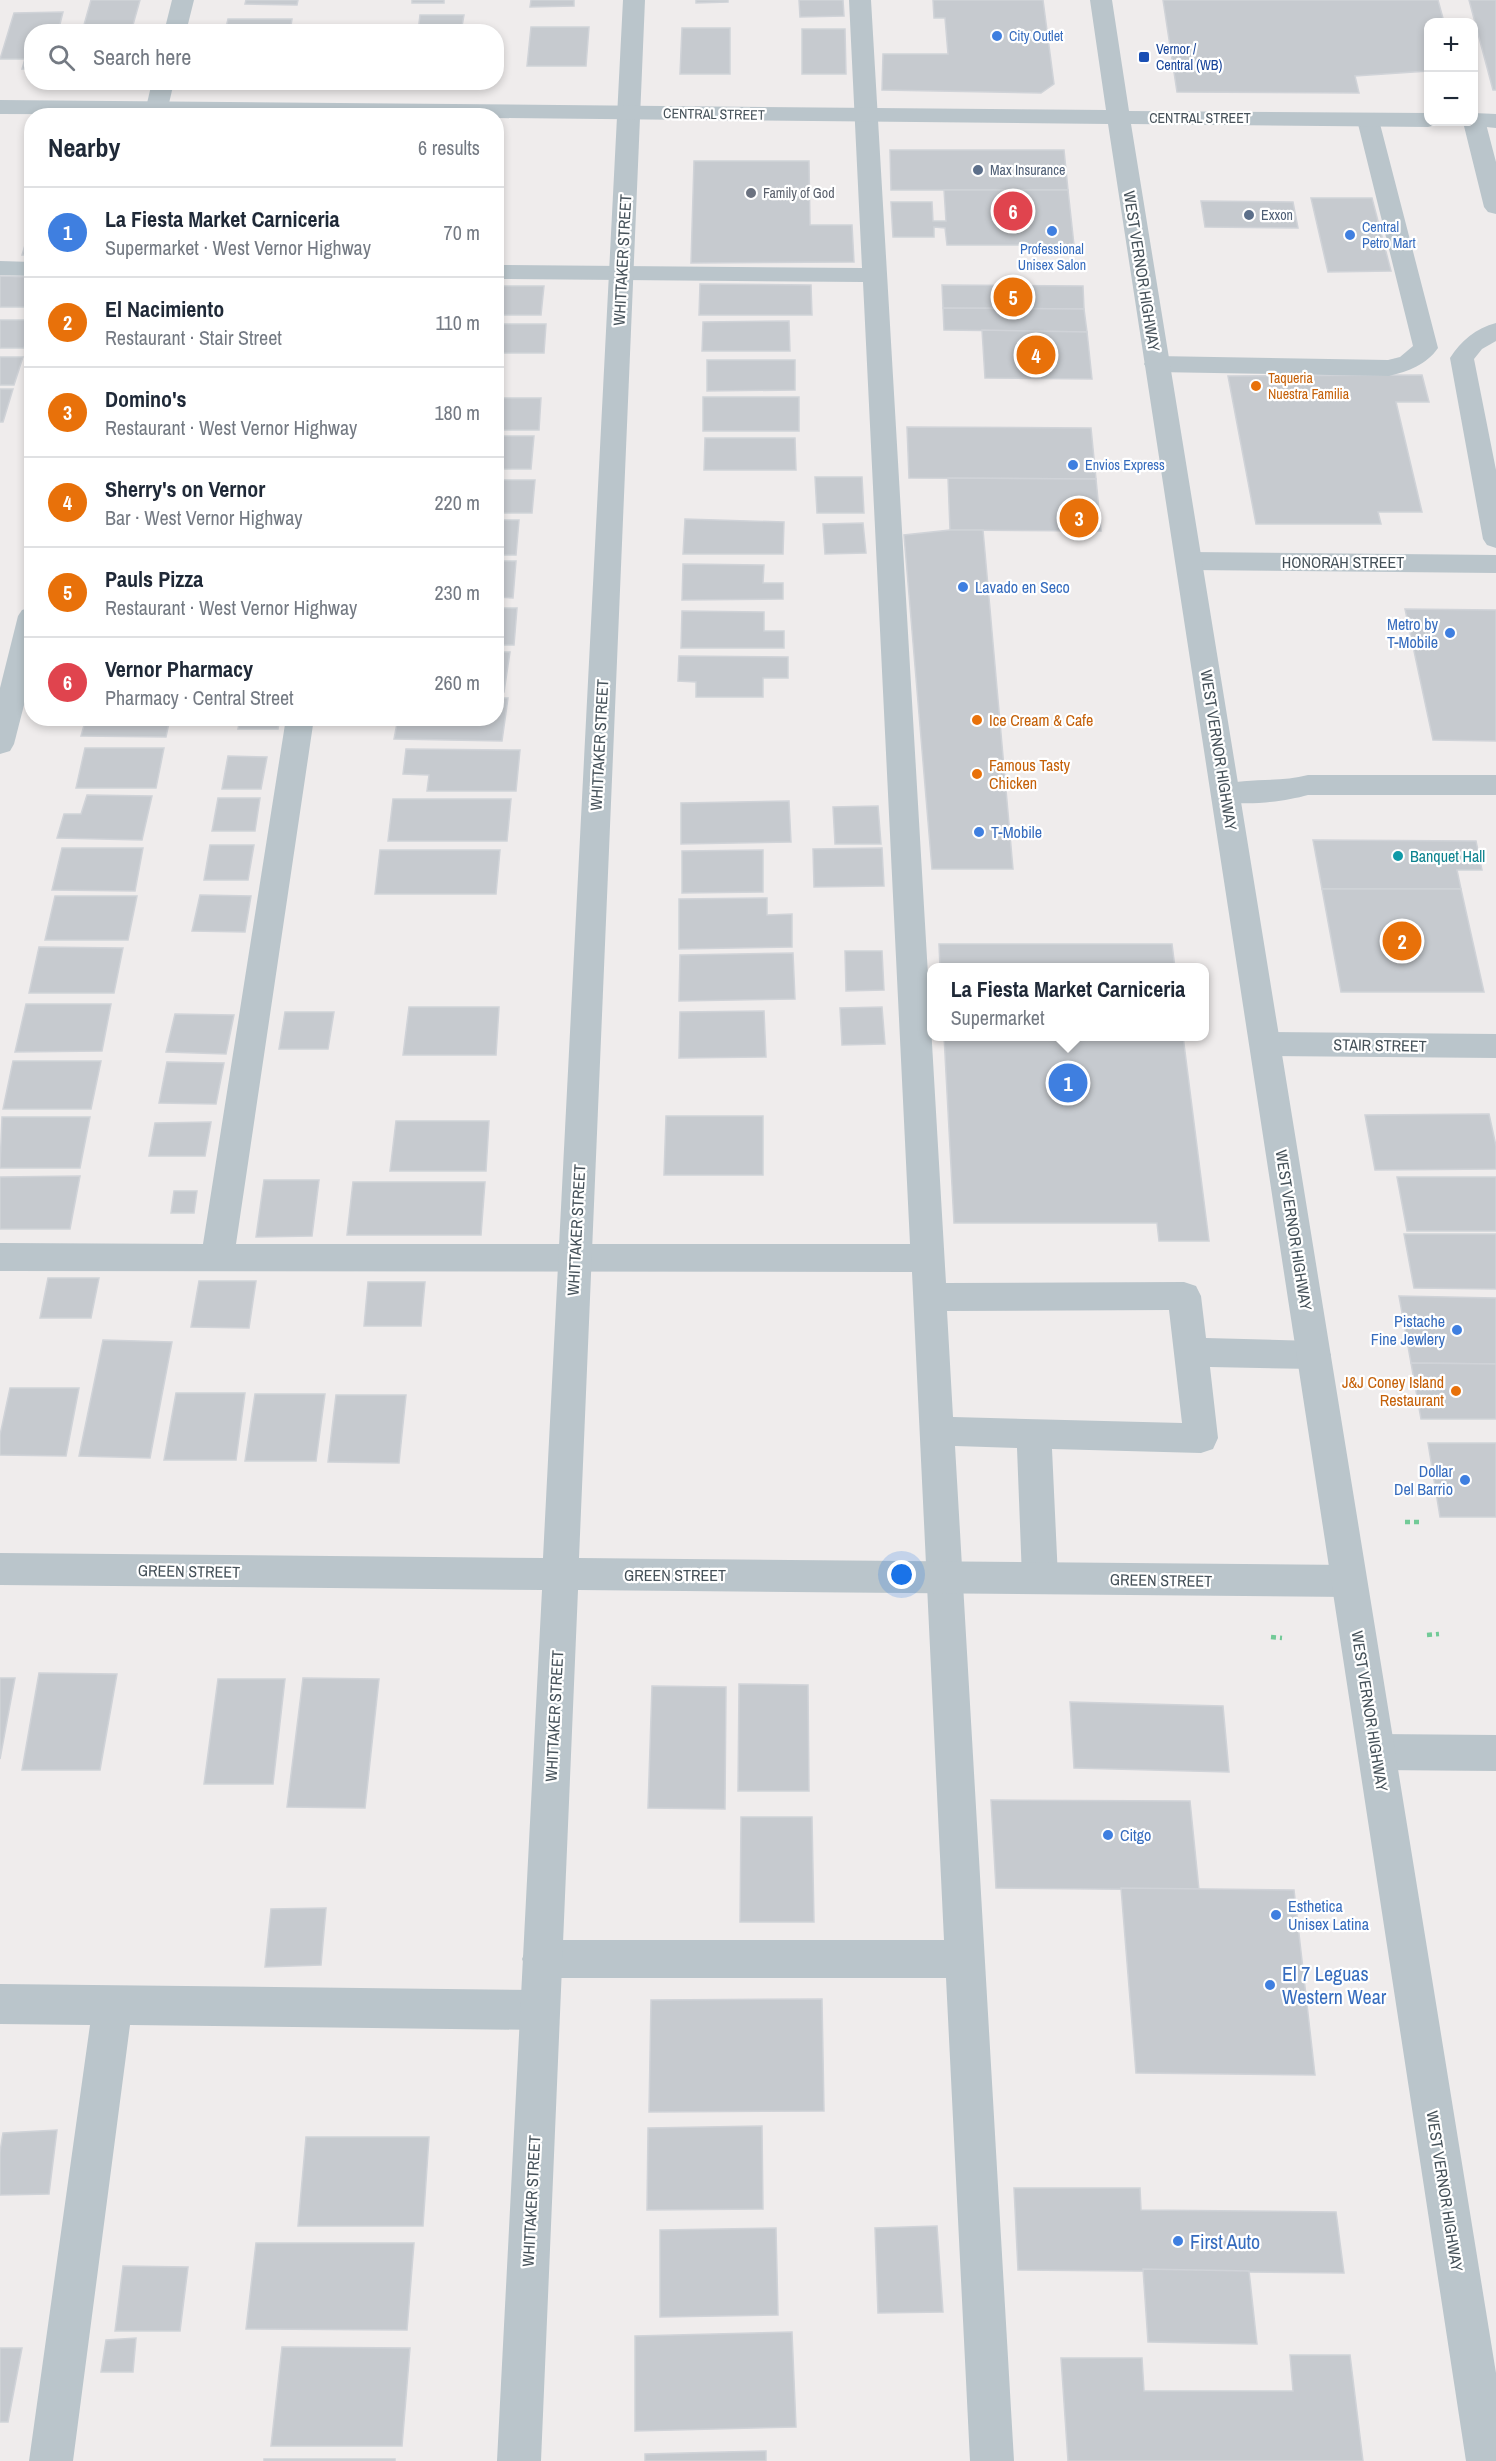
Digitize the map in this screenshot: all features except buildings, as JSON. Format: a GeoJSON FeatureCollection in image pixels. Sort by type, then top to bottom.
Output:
{"type":"FeatureCollection","features":[{"type":"Feature","properties":{"kind":"street"},"geometry":{"type":"LineString","coordinates":[[177,24],[183,0]]}},
{"type":"Feature","properties":{"kind":"street","name":"WHITTAKER STREET"},"geometry":{"type":"LineString","coordinates":[[519,2461],[634,0]]}},
{"type":"Feature","properties":{"kind":"street"},"geometry":{"type":"LineString","coordinates":[[860,0],[992,2461]]}},
{"type":"Feature","properties":{"kind":"street","name":"WEST VERNOR HIGHWAY"},"geometry":{"type":"LineString","coordinates":[[1101,0],[1156,364],[1190,561],[1488,2461]]}},
{"type":"Feature","properties":{"kind":"street"},"geometry":{"type":"LineString","coordinates":[[156,108],[161,90]]}},
{"type":"Feature","properties":{"kind":"street","name":"CENTRAL STREET"},"geometry":{"type":"LineString","coordinates":[[0,107],[31,108]]}},
{"type":"Feature","properties":{"kind":"street","name":"CENTRAL STREET"},"geometry":{"type":"LineString","coordinates":[[504,113],[1424,120]]}},
{"type":"Feature","properties":{"kind":"street"},"geometry":{"type":"LineString","coordinates":[[1156,364],[1389,368],[1409,362],[1426,348],[1368,120]]}},
{"type":"Feature","properties":{"kind":"street"},"geometry":{"type":"LineString","coordinates":[[1478,120],[1496,121]]}},
{"type":"Feature","properties":{"kind":"street"},"geometry":{"type":"LineString","coordinates":[[1475,126],[1496,207]]}},
{"type":"Feature","properties":{"kind":"street"},"geometry":{"type":"LineString","coordinates":[[0,268],[24,269]]}},
{"type":"Feature","properties":{"kind":"street"},"geometry":{"type":"LineString","coordinates":[[504,272],[875,275]]}},
{"type":"Feature","properties":{"kind":"street"},"geometry":{"type":"LineString","coordinates":[[1496,330],[1473,344],[1462,358],[1496,539]]}},
{"type":"Feature","properties":{"kind":"street","name":"HONORAH STREET"},"geometry":{"type":"LineString","coordinates":[[1190,561],[1496,564]]}},
{"type":"Feature","properties":{"kind":"street"},"geometry":{"type":"LineString","coordinates":[[0,744],[24,648]]}},
{"type":"Feature","properties":{"kind":"street"},"geometry":{"type":"LineString","coordinates":[[217,1258],[299,726]]}},
{"type":"Feature","properties":{"kind":"street"},"geometry":{"type":"LineString","coordinates":[[1226,792],[1289,790],[1308,785],[1496,785]]}},
{"type":"Feature","properties":{"kind":"street","name":"STAIR STREET"},"geometry":{"type":"LineString","coordinates":[[1265,1044],[1496,1046]]}},
{"type":"Feature","properties":{"kind":"street"},"geometry":{"type":"LineString","coordinates":[[0,1257],[927,1258]]}},
{"type":"Feature","properties":{"kind":"street"},"geometry":{"type":"LineString","coordinates":[[929,1297],[1184,1296],[1201,1438],[936,1431]]}},
{"type":"Feature","properties":{"kind":"street"},"geometry":{"type":"LineString","coordinates":[[1191,1352],[1314,1355]]}},
{"type":"Feature","properties":{"kind":"street"},"geometry":{"type":"LineString","coordinates":[[1034,1433],[1040,1578]]}},
{"type":"Feature","properties":{"kind":"street","name":"GREEN STREET"},"geometry":{"type":"LineString","coordinates":[[0,1569],[1349,1581]]}},
{"type":"Feature","properties":{"kind":"street"},"geometry":{"type":"LineString","coordinates":[[1377,1752],[1496,1754]]}},
{"type":"Feature","properties":{"kind":"street"},"geometry":{"type":"LineString","coordinates":[[542,1959],[965,1959]]}},
{"type":"Feature","properties":{"kind":"street"},"geometry":{"type":"LineString","coordinates":[[0,2004],[540,2010]]}},
{"type":"Feature","properties":{"kind":"street"},"geometry":{"type":"LineString","coordinates":[[51,2461],[113,2005]]}},
{"type":"Feature","properties":{"kind":"path"},"geometry":{"type":"LineString","coordinates":[[1405,1522],[1422,1522]]}},
{"type":"Feature","properties":{"kind":"path"},"geometry":{"type":"LineString","coordinates":[[1427,1635],[1439,1634]]}},
{"type":"Feature","properties":{"kind":"path"},"geometry":{"type":"LineString","coordinates":[[1271,1637],[1282,1638]]}},
{"type":"Feature","properties":{"kind":"place","name":"City Outlet"},"geometry":{"type":"Point","coordinates":[997,36]}},
{"type":"Feature","properties":{"kind":"place","name":"Vernor / Central (WB)"},"geometry":{"type":"Point","coordinates":[1144,57]}},
{"type":"Feature","properties":{"kind":"place","name":"Max Insurance"},"geometry":{"type":"Point","coordinates":[978,170]}},
{"type":"Feature","properties":{"kind":"place","name":"Family of God"},"geometry":{"type":"Point","coordinates":[751,193]}},
{"type":"Feature","properties":{"kind":"place","name":"Vernor Pharmacy"},"geometry":{"type":"Point","coordinates":[1013,211]}},
{"type":"Feature","properties":{"kind":"place","name":"Exxon"},"geometry":{"type":"Point","coordinates":[1249,215]}},
{"type":"Feature","properties":{"kind":"place","name":"Professional Unisex Salon"},"geometry":{"type":"Point","coordinates":[1052,231]}},
{"type":"Feature","properties":{"kind":"place","name":"Central Petro Mart"},"geometry":{"type":"Point","coordinates":[1350,235]}},
{"type":"Feature","properties":{"kind":"place","name":"Pauls Pizza"},"geometry":{"type":"Point","coordinates":[1013,297]}},
{"type":"Feature","properties":{"kind":"place","name":"Sherry's on Vernor"},"geometry":{"type":"Point","coordinates":[1036,355]}},
{"type":"Feature","properties":{"kind":"place","name":"Taqueria Nuestra Familia"},"geometry":{"type":"Point","coordinates":[1256,386]}},
{"type":"Feature","properties":{"kind":"place","name":"Envios Express"},"geometry":{"type":"Point","coordinates":[1073,465]}},
{"type":"Feature","properties":{"kind":"place","name":"Domino's"},"geometry":{"type":"Point","coordinates":[1079,518]}},
{"type":"Feature","properties":{"kind":"place","name":"Lavado en Seco"},"geometry":{"type":"Point","coordinates":[963,587]}},
{"type":"Feature","properties":{"kind":"place","name":"Metro by T-Mobile"},"geometry":{"type":"Point","coordinates":[1450,633]}},
{"type":"Feature","properties":{"kind":"place","name":"Ice Cream & Cafe"},"geometry":{"type":"Point","coordinates":[977,720]}},
{"type":"Feature","properties":{"kind":"place","name":"Famous Tasty Chicken"},"geometry":{"type":"Point","coordinates":[977,774]}},
{"type":"Feature","properties":{"kind":"place","name":"T-Mobile"},"geometry":{"type":"Point","coordinates":[979,832]}},
{"type":"Feature","properties":{"kind":"place","name":"Banquet Hall"},"geometry":{"type":"Point","coordinates":[1398,856]}},
{"type":"Feature","properties":{"kind":"place","name":"El Nacimiento"},"geometry":{"type":"Point","coordinates":[1402,941]}},
{"type":"Feature","properties":{"kind":"place","name":"La Fiesta Market Carniceria"},"geometry":{"type":"Point","coordinates":[1068,1083]}},
{"type":"Feature","properties":{"kind":"place","name":"Pistache Fine Jewlery"},"geometry":{"type":"Point","coordinates":[1457,1330]}},
{"type":"Feature","properties":{"kind":"place","name":"J&J Coney Island Restaurant"},"geometry":{"type":"Point","coordinates":[1456,1391]}},
{"type":"Feature","properties":{"kind":"place","name":"Dollar Del Barrio"},"geometry":{"type":"Point","coordinates":[1465,1480]}},
{"type":"Feature","properties":{"kind":"place","name":"Citgo"},"geometry":{"type":"Point","coordinates":[1108,1835]}},
{"type":"Feature","properties":{"kind":"place","name":"Esthetica Unisex Latina"},"geometry":{"type":"Point","coordinates":[1276,1915]}},
{"type":"Feature","properties":{"kind":"place","name":"El 7 Leguas Western Wear"},"geometry":{"type":"Point","coordinates":[1270,1985]}},
{"type":"Feature","properties":{"kind":"place","name":"First Auto"},"geometry":{"type":"Point","coordinates":[1178,2241]}}]}
